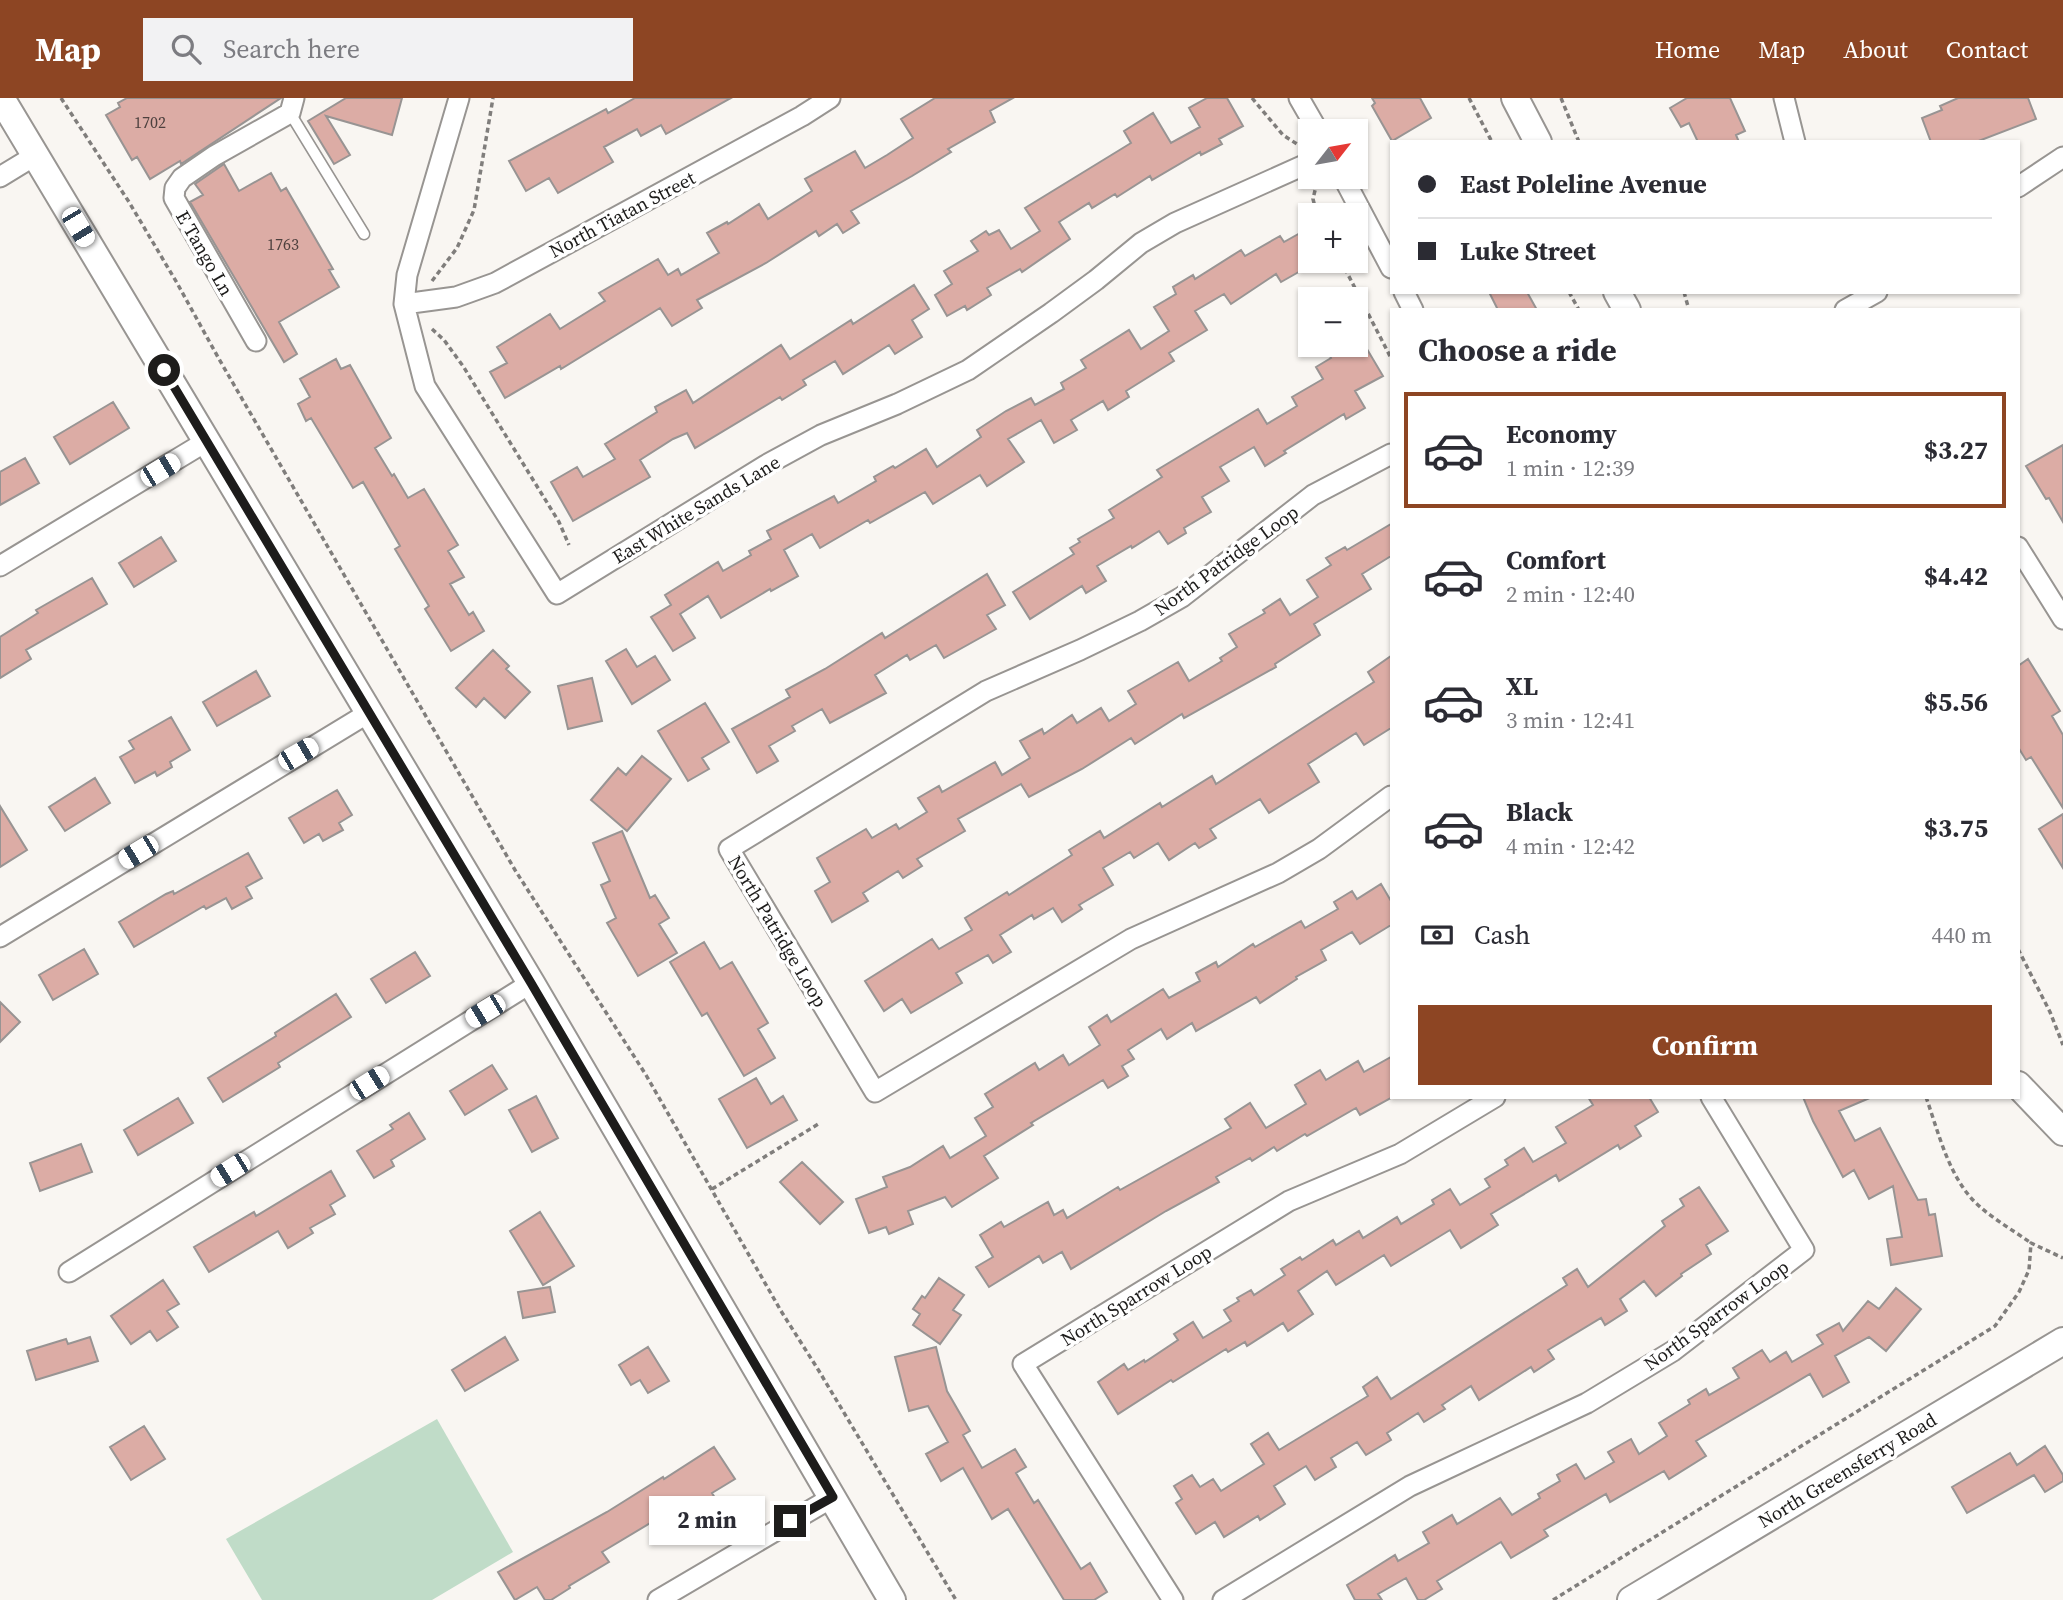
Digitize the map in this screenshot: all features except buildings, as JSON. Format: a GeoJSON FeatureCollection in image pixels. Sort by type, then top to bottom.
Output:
{"type":"FeatureCollection","features":[{"type":"Feature","properties":{"kind":"main road"},"geometry":{"type":"LineString","coordinates":[[1,98],[531,983],[892,1600]]}},
{"type":"Feature","properties":{"kind":"main road"},"geometry":{"type":"LineString","coordinates":[[1515,98],[1537,140]]}},
{"type":"Feature","properties":{"kind":"main road"},"geometry":{"type":"LineString","coordinates":[[2020,1087],[2063,1132]]}},
{"type":"Feature","properties":{"kind":"main road","name":"North Greensferry Road"},"geometry":{"type":"LineString","coordinates":[[1631,1600],[2063,1341]]}},
{"type":"Feature","properties":{"kind":"street","name":"East White Sands Lane"},"geometry":{"type":"LineString","coordinates":[[459,98],[407,275],[404,304],[425,386],[557,594],[777,459],[821,435],[897,404],[968,370],[1078,293],[1141,243],[1175,223],[1298,168]]}},
{"type":"Feature","properties":{"kind":"street","name":"North Tiatan Street"},"geometry":{"type":"LineString","coordinates":[[404,304],[456,298],[495,283],[802,116],[830,98]]}},
{"type":"Feature","properties":{"kind":"street"},"geometry":{"type":"LineString","coordinates":[[1299,98],[1311,119]]}},
{"type":"Feature","properties":{"kind":"street"},"geometry":{"type":"LineString","coordinates":[[1784,98],[1794,140]]}},
{"type":"Feature","properties":{"kind":"street","name":"E Tango Ln"},"geometry":{"type":"LineString","coordinates":[[256,341],[174,198],[175,188],[182,178],[292,106]]}},
{"type":"Feature","properties":{"kind":"street"},"geometry":{"type":"LineString","coordinates":[[0,177],[36,155]]}},
{"type":"Feature","properties":{"kind":"street"},"geometry":{"type":"LineString","coordinates":[[2020,186],[2063,157]]}},
{"type":"Feature","properties":{"kind":"street"},"geometry":{"type":"LineString","coordinates":[[1349,189],[1390,266]]}},
{"type":"Feature","properties":{"kind":"street"},"geometry":{"type":"LineString","coordinates":[[1849,308],[1867,299]]}},
{"type":"Feature","properties":{"kind":"street"},"geometry":{"type":"LineString","coordinates":[[0,566],[207,441]]}},
{"type":"Feature","properties":{"kind":"street","name":"North Patridge Loop"},"geometry":{"type":"LineString","coordinates":[[1390,455],[1312,495],[1182,597],[1092,645],[986,691],[729,849],[875,1092],[1131,939],[1278,873],[1318,849],[1390,797]]}},
{"type":"Feature","properties":{"kind":"street"},"geometry":{"type":"LineString","coordinates":[[2020,550],[2063,619]]}},
{"type":"Feature","properties":{"kind":"street"},"geometry":{"type":"LineString","coordinates":[[0,937],[370,712]]}},
{"type":"Feature","properties":{"kind":"street"},"geometry":{"type":"LineString","coordinates":[[69,1272],[531,983]]}},
{"type":"Feature","properties":{"kind":"street","name":"North Sparrow Loop"},"geometry":{"type":"LineString","coordinates":[[1173,1600],[1023,1364],[1289,1201],[1400,1154],[1492,1099]]}},
{"type":"Feature","properties":{"kind":"street","name":"North Sparrow Loop"},"geometry":{"type":"LineString","coordinates":[[1223,1600],[1410,1486],[1587,1403],[1662,1358],[1804,1250],[1712,1099]]}},
{"type":"Feature","properties":{"kind":"street"},"geometry":{"type":"LineString","coordinates":[[659,1600],[833,1497]]}},
{"type":"Feature","properties":{"kind":"lane"},"geometry":{"type":"LineString","coordinates":[[292,106],[364,234]]}},
{"type":"Feature","properties":{"kind":"path"},"geometry":{"type":"LineString","coordinates":[[61,98],[177,283],[515,870],[646,1076],[781,1311],[956,1600]]}},
{"type":"Feature","properties":{"kind":"path"},"geometry":{"type":"LineString","coordinates":[[441,271],[457,248],[474,210],[493,98]]}},
{"type":"Feature","properties":{"kind":"path"},"geometry":{"type":"LineString","coordinates":[[1252,98],[1283,135]]}},
{"type":"Feature","properties":{"kind":"path"},"geometry":{"type":"LineString","coordinates":[[1469,98],[1491,140]]}},
{"type":"Feature","properties":{"kind":"path"},"geometry":{"type":"LineString","coordinates":[[1561,98],[1578,140]]}},
{"type":"Feature","properties":{"kind":"path"},"geometry":{"type":"LineString","coordinates":[[1347,273],[1390,356]]}},
{"type":"Feature","properties":{"kind":"path"},"geometry":{"type":"LineString","coordinates":[[444,340],[463,366],[559,522],[569,545]]}},
{"type":"Feature","properties":{"kind":"path"},"geometry":{"type":"LineString","coordinates":[[2020,953],[2050,1012],[2063,1045]]}},
{"type":"Feature","properties":{"kind":"path"},"geometry":{"type":"LineString","coordinates":[[1927,1099],[1949,1161],[1967,1193],[1986,1211],[2031,1243],[2063,1258]]}},
{"type":"Feature","properties":{"kind":"path"},"geometry":{"type":"LineString","coordinates":[[712,1189],[820,1124]]}},
{"type":"Feature","properties":{"kind":"path"},"geometry":{"type":"LineString","coordinates":[[1553,1600],[1995,1326],[2029,1270],[2031,1243]]}},
{"type":"Feature","properties":{"kind":"green space"},"geometry":{"type":"Polygon","coordinates":[[[437,1419],[513,1552],[432,1600],[262,1600],[226,1539],[437,1419]]]}},
{"type":"Feature","properties":{"kind":"route"},"geometry":{"type":"LineString","coordinates":[[164,370],[531,983],[833,1497],[790,1521]]}}]}
